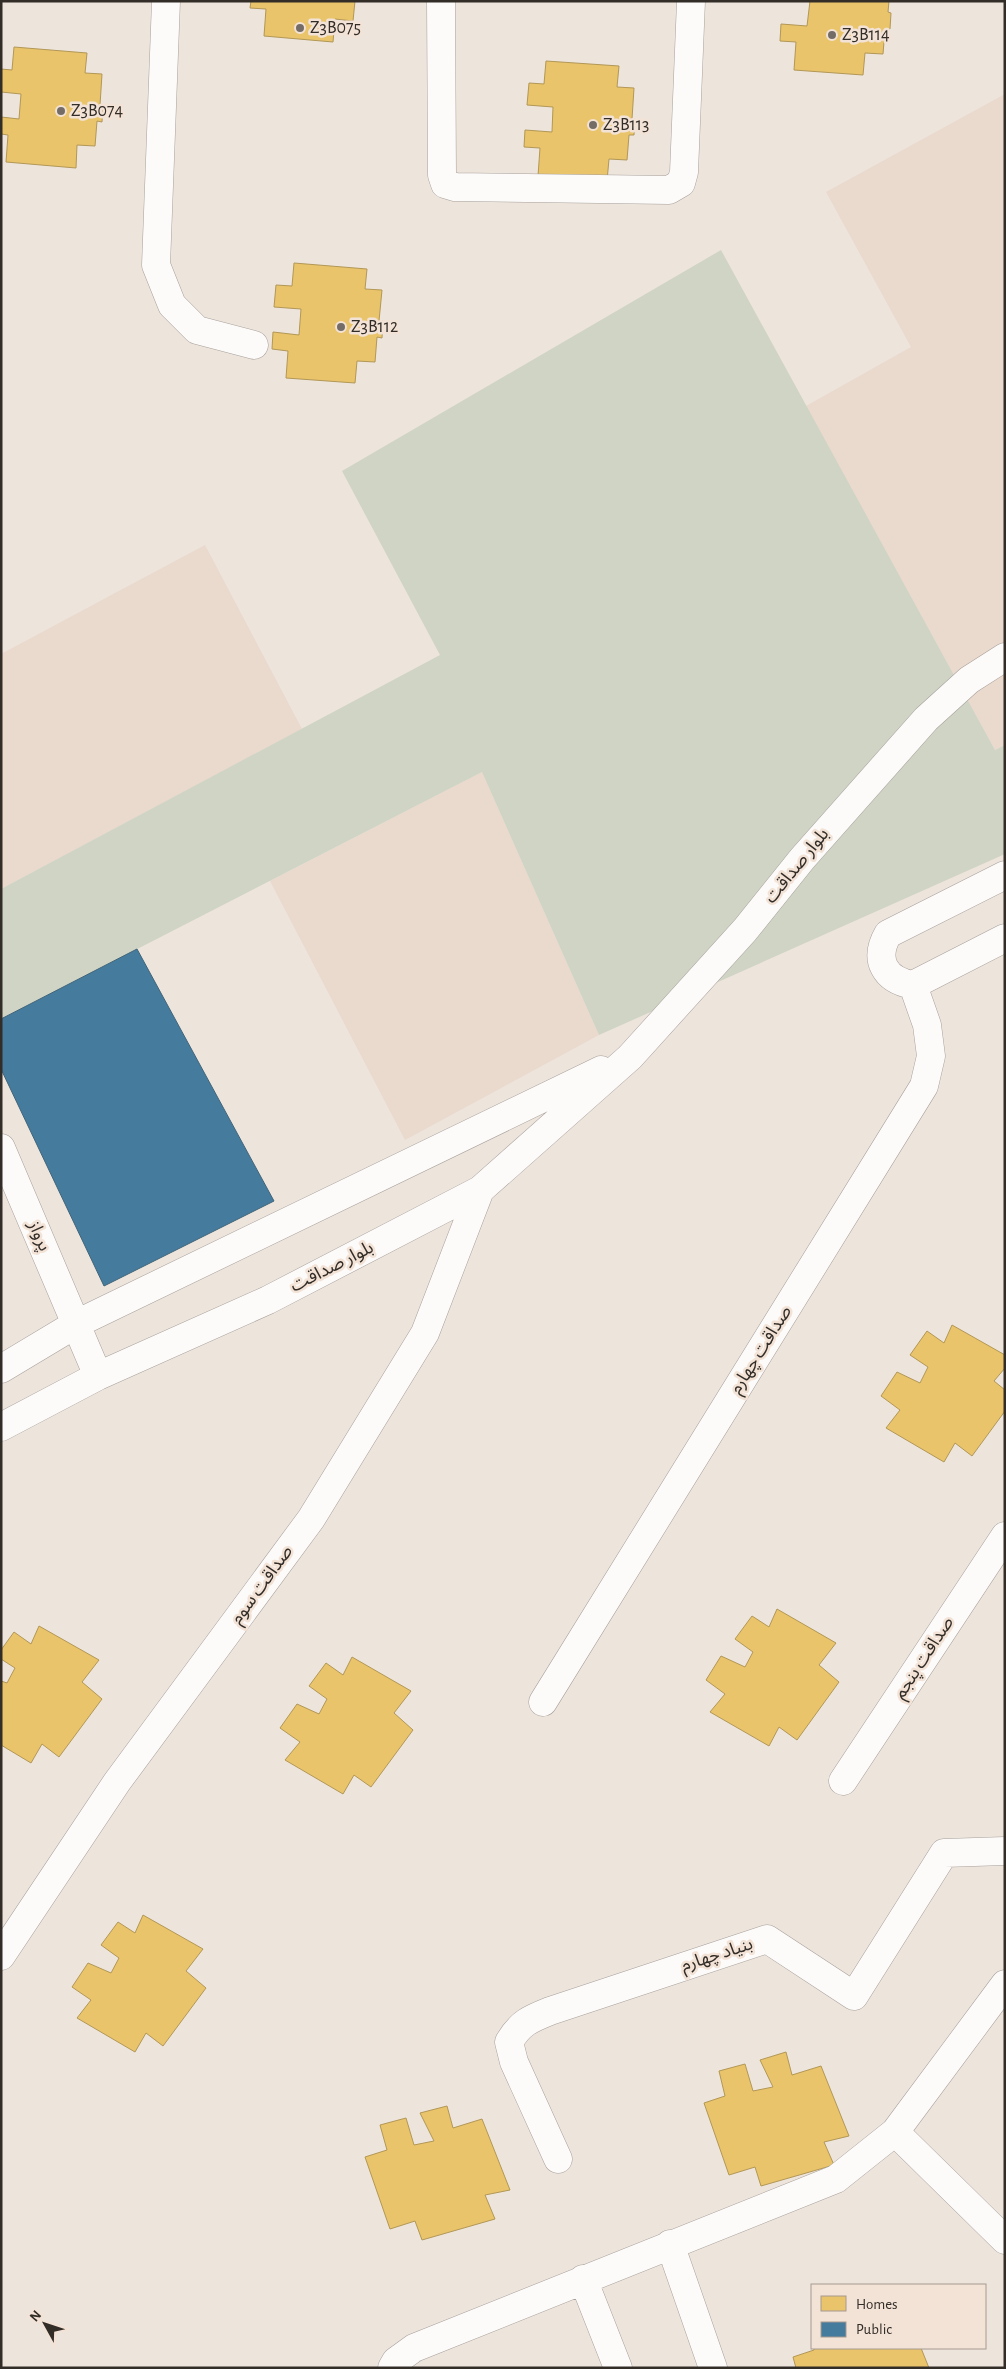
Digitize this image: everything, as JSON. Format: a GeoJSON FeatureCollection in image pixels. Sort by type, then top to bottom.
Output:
{"type":"FeatureCollection","features":[{"type":"Feature","properties":{"kind":"street"},"geometry":{"type":"LineString","coordinates":[[166,1],[156,264],[172,304],[197,330],[254,346]]}},
{"type":"Feature","properties":{"kind":"street"},"geometry":{"type":"LineString","coordinates":[[441,1],[442,175],[445,184],[455,187],[670,190],[681,183],[684,172],[691,1]]}},
{"type":"Feature","properties":{"kind":"street","name":"بلوار صداقت"},"geometry":{"type":"LineString","coordinates":[[1,1427],[98,1376],[268,1300],[480,1190],[630,1057],[745,930],[802,859],[926,719],[969,680],[1005,657]]}},
{"type":"Feature","properties":{"kind":"street"},"geometry":{"type":"LineString","coordinates":[[969,680],[1005,679]]}},
{"type":"Feature","properties":{"kind":"street"},"geometry":{"type":"LineString","coordinates":[[1005,875],[888,934],[882,945],[881,958],[887,973],[899,982],[913,984],[1005,938]]}},
{"type":"Feature","properties":{"kind":"street","name":"صداقت چهارم"},"geometry":{"type":"LineString","coordinates":[[543,1702],[924,1086],[931,1056],[927,1025],[913,984]]}},
{"type":"Feature","properties":{"kind":"street","name":"بلوار صداقت"},"geometry":{"type":"LineString","coordinates":[[1,1369],[76,1324],[630,1057]]}},
{"type":"Feature","properties":{"kind":"street","name":"پرواز"},"geometry":{"type":"LineString","coordinates":[[1,1148],[98,1376]]}},
{"type":"Feature","properties":{"kind":"street","name":"صداقت سوم"},"geometry":{"type":"LineString","coordinates":[[1,1956],[117,1782],[311,1519],[425,1333],[480,1190]]}},
{"type":"Feature","properties":{"kind":"street","name":"صداقت پنجم"},"geometry":{"type":"LineString","coordinates":[[843,1781],[1005,1536]]}},
{"type":"Feature","properties":{"kind":"street","name":"بنیاد چهارم"},"geometry":{"type":"LineString","coordinates":[[558,2158],[514,2062],[509,2042],[517,2028],[531,2019],[550,2011],[767,1939],[854,1996],[944,1852],[1005,1851]]}},
{"type":"Feature","properties":{"kind":"street"},"geometry":{"type":"LineString","coordinates":[[392,2368],[396,2361],[414,2348],[836,2179],[895,2132],[1005,1984]]}},
{"type":"Feature","properties":{"kind":"street"},"geometry":{"type":"LineString","coordinates":[[895,2132],[1005,2240]]}},
{"type":"Feature","properties":{"kind":"street"},"geometry":{"type":"LineString","coordinates":[[670,2244],[713,2368]]}},
{"type":"Feature","properties":{"kind":"street"},"geometry":{"type":"LineString","coordinates":[[583,2279],[618,2368]]}},
{"type":"Feature","properties":{"kind":"shaded area"},"geometry":{"type":"Polygon","coordinates":[[[1005,94],[1005,745],[995,750],[806,406],[911,347],[826,192],[1005,94]]]}},
{"type":"Feature","properties":{"kind":"shaded area"},"geometry":{"type":"Polygon","coordinates":[[[205,545],[302,729],[1,889],[1,654],[205,545]]]}},
{"type":"Feature","properties":{"kind":"shaded area"},"geometry":{"type":"Polygon","coordinates":[[[482,772],[599,1035],[405,1140],[270,881],[482,772]]]}},
{"type":"Feature","properties":{"kind":"green space"},"geometry":{"type":"Polygon","coordinates":[[[721,250],[995,750],[1005,745],[1005,854],[599,1035],[482,772],[1,1019],[1,889],[440,655],[342,471],[721,250]]]}},
{"type":"Feature","properties":{"kind":"building: Homes","name":"Z3B075"},"geometry":{"type":"Polygon","coordinates":[[[251,1],[355,1],[353,21],[335,19],[333,42],[264,36],[266,9],[250,8],[251,1]]]}},
{"type":"Feature","properties":{"kind":"building: Homes","name":"Z3B114"},"geometry":{"type":"Polygon","coordinates":[[[810,1],[889,1],[888,12],[891,13],[890,29],[885,29],[883,54],[865,53],[863,75],[794,70],[796,42],[780,41],[781,24],[807,26],[810,1]]]}},
{"type":"Feature","properties":{"kind":"building: Homes","name":"Z3B074"},"geometry":{"type":"Polygon","coordinates":[[[14,47],[87,53],[85,73],[102,74],[100,105],[103,105],[102,122],[97,121],[95,146],[77,145],[76,168],[6,162],[8,135],[1,134],[1,117],[19,119],[21,94],[1,92],[1,69],[12,70],[14,47]]]}},
{"type":"Feature","properties":{"kind":"building: Homes","name":"Z3B113"},"geometry":{"type":"Polygon","coordinates":[[[546,61],[619,66],[617,87],[634,88],[632,119],[635,119],[634,135],[629,135],[627,160],[609,159],[607,181],[538,176],[540,148],[524,147],[525,130],[552,132],[553,107],[527,105],[529,83],[544,84],[546,61]]]}},
{"type":"Feature","properties":{"kind":"building: Homes","name":"Z3B112"},"geometry":{"type":"Polygon","coordinates":[[[294,263],[367,269],[365,289],[382,290],[379,321],[383,321],[382,338],[377,337],[375,362],[357,361],[355,383],[286,378],[288,351],[272,349],[273,332],[299,335],[301,309],[274,307],[276,285],[292,286],[294,263]]]}},
{"type":"Feature","properties":{"kind":"building: Homes"},"geometry":{"type":"Polygon","coordinates":[[[952,1325],[1005,1355],[1005,1368],[994,1381],[1005,1390],[1005,1411],[972,1456],[955,1443],[944,1462],[886,1428],[900,1410],[881,1396],[897,1372],[920,1383],[928,1367],[910,1355],[927,1331],[944,1343],[952,1325]]]}},
{"type":"Feature","properties":{"kind":"building: Homes"},"geometry":{"type":"Polygon","coordinates":[[[777,1609],[836,1643],[819,1665],[839,1682],[797,1740],[779,1727],[769,1746],[710,1712],[725,1694],[706,1680],[721,1656],[745,1667],[753,1652],[735,1639],[752,1616],[769,1627],[777,1609]]]}},
{"type":"Feature","properties":{"kind":"building: Homes"},"geometry":{"type":"Polygon","coordinates":[[[39,1626],[99,1660],[82,1682],[102,1699],[59,1757],[42,1744],[31,1763],[1,1745],[1,1681],[7,1683],[15,1668],[1,1659],[1,1650],[14,1632],[31,1644],[39,1626]]]}},
{"type":"Feature","properties":{"kind":"building: Homes"},"geometry":{"type":"Polygon","coordinates":[[[352,1657],[411,1691],[394,1713],[413,1730],[371,1787],[354,1775],[343,1794],[285,1760],[300,1742],[280,1728],[297,1704],[319,1714],[327,1699],[309,1686],[326,1663],[343,1675],[352,1657]]]}},
{"type":"Feature","properties":{"kind":"building: Homes"},"geometry":{"type":"Polygon","coordinates":[[[143,1915],[203,1949],[186,1971],[206,1988],[163,2046],[146,2033],[135,2052],[77,2018],[91,2000],[72,1987],[88,1963],[111,1973],[119,1958],[101,1945],[118,1922],[135,1933],[143,1915]]]}},
{"type":"Feature","properties":{"kind":"building: Homes"},"geometry":{"type":"Polygon","coordinates":[[[786,2052],[792,2075],[821,2066],[849,2136],[824,2142],[834,2165],[761,2186],[755,2167],[729,2175],[704,2103],[725,2096],[719,2071],[745,2064],[753,2091],[773,2087],[760,2060],[786,2052]]]}},
{"type":"Feature","properties":{"kind":"building: Homes"},"geometry":{"type":"Polygon","coordinates":[[[447,2106],[453,2128],[482,2119],[510,2190],[485,2195],[495,2219],[422,2240],[415,2221],[390,2229],[365,2157],[387,2150],[380,2125],[406,2118],[414,2145],[434,2141],[420,2113],[447,2106]]]}},
{"type":"Feature","properties":{"kind":"building: Homes"},"geometry":{"type":"Polygon","coordinates":[[[921,2349],[929,2368],[796,2368],[793,2357],[814,2350],[921,2349]]]}},
{"type":"Feature","properties":{"kind":"building: Public"},"geometry":{"type":"Polygon","coordinates":[[[137,949],[274,1201],[104,1286],[1,1069],[1,1019],[137,949]]]}},
{"type":"Feature","properties":{"kind":"place","name":"Z3B075"},"geometry":{"type":"Point","coordinates":[300,28]}},
{"type":"Feature","properties":{"kind":"place","name":"Z3B114"},"geometry":{"type":"Point","coordinates":[832,35]}},
{"type":"Feature","properties":{"kind":"place","name":"Z3B074"},"geometry":{"type":"Point","coordinates":[61,111]}},
{"type":"Feature","properties":{"kind":"place","name":"Z3B113"},"geometry":{"type":"Point","coordinates":[593,125]}},
{"type":"Feature","properties":{"kind":"place","name":"Z3B112"},"geometry":{"type":"Point","coordinates":[341,327]}}]}
